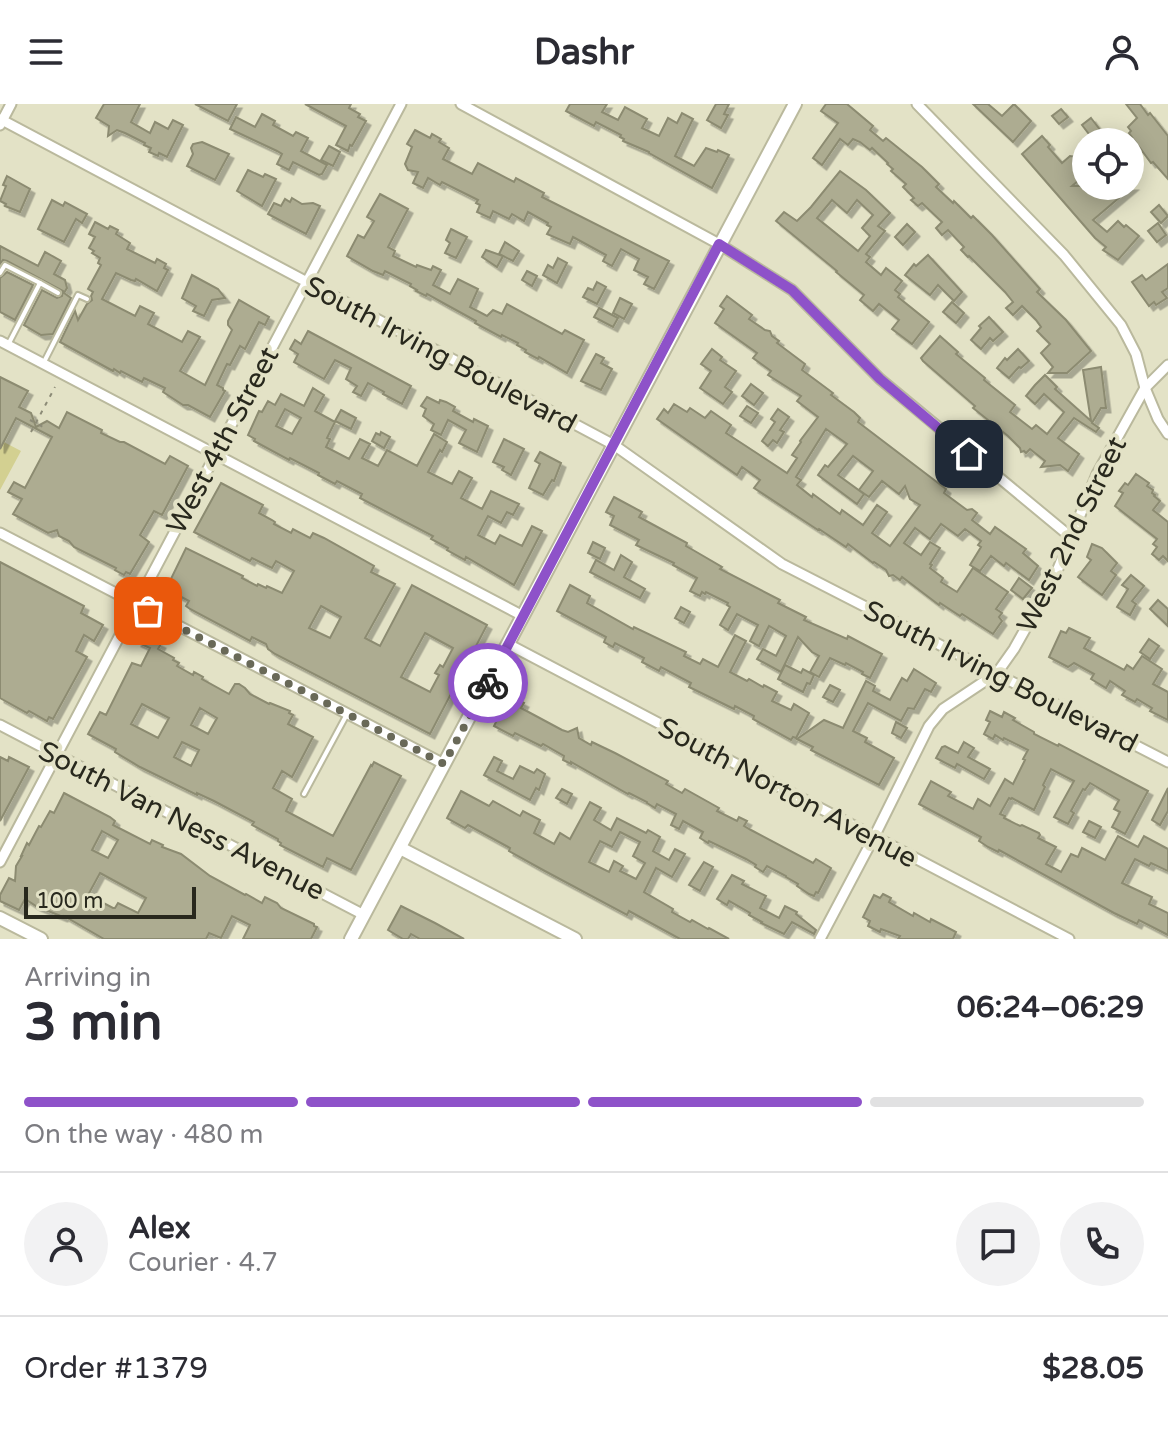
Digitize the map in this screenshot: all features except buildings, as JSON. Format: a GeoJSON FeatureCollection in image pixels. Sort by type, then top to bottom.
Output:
{"type":"FeatureCollection","features":[{"type":"Feature","properties":{"kind":"main road"},"geometry":{"type":"LineString","coordinates":[[351,939],[795,104]]}},
{"type":"Feature","properties":{"kind":"main road"},"geometry":{"type":"LineString","coordinates":[[400,848],[575,939]]}},
{"type":"Feature","properties":{"kind":"main road"},"geometry":{"type":"LineString","coordinates":[[0,918],[41,939]]}},
{"type":"Feature","properties":{"kind":"street"},"geometry":{"type":"LineString","coordinates":[[1,122],[11,104]]}},
{"type":"Feature","properties":{"kind":"street","name":"West 4th Street"},"geometry":{"type":"LineString","coordinates":[[0,862],[401,104]]}},
{"type":"Feature","properties":{"kind":"street"},"geometry":{"type":"LineString","coordinates":[[461,104],[719,244],[792,290],[880,379],[1072,538]]}},
{"type":"Feature","properties":{"kind":"street"},"geometry":{"type":"LineString","coordinates":[[917,104],[1064,255],[1099,296],[1126,334],[1158,419],[1168,434]]}},
{"type":"Feature","properties":{"kind":"street","name":"South Irving Boulevard"},"geometry":{"type":"LineString","coordinates":[[1,122],[614,445],[782,564],[1168,762]]}},
{"type":"Feature","properties":{"kind":"street"},"geometry":{"type":"LineString","coordinates":[[4,343],[523,616]]}},
{"type":"Feature","properties":{"kind":"street","name":"West 2nd Street"},"geometry":{"type":"LineString","coordinates":[[820,939],[929,726],[943,709],[997,673],[1055,576],[1097,474],[1145,388],[1168,365]]}},
{"type":"Feature","properties":{"kind":"street"},"geometry":{"type":"LineString","coordinates":[[0,533],[444,764]]}},
{"type":"Feature","properties":{"kind":"street","name":"South Norton Avenue"},"geometry":{"type":"LineString","coordinates":[[508,644],[1069,939]]}},
{"type":"Feature","properties":{"kind":"street","name":"South Van Ness Avenue"},"geometry":{"type":"LineString","coordinates":[[0,725],[364,915]]}},
{"type":"Feature","properties":{"kind":"lane"},"geometry":{"type":"LineString","coordinates":[[0,273],[5,265],[58,293]]}},
{"type":"Feature","properties":{"kind":"lane"},"geometry":{"type":"LineString","coordinates":[[4,343],[40,283]]}},
{"type":"Feature","properties":{"kind":"lane"},"geometry":{"type":"LineString","coordinates":[[42,364],[78,295],[87,299]]}},
{"type":"Feature","properties":{"kind":"lane"},"geometry":{"type":"LineString","coordinates":[[304,794],[347,714]]}},
{"type":"Feature","properties":{"kind":"path"},"geometry":{"type":"LineString","coordinates":[[31,432],[55,387]]}},
{"type":"Feature","properties":{"kind":"path"},"geometry":{"type":"LineString","coordinates":[[30,420],[43,427]]}},
{"type":"Feature","properties":{"kind":"shaded area"},"geometry":{"type":"Polygon","coordinates":[[[0,440],[21,451],[0,490],[0,440]]]}},
{"type":"Feature","properties":{"kind":"way so far"},"geometry":{"type":"LineString","coordinates":[[148,611],[444,764],[488,683]]}},
{"type":"Feature","properties":{"kind":"route"},"geometry":{"type":"LineString","coordinates":[[488,683],[719,244],[792,290],[880,379],[969,454]]}}]}
